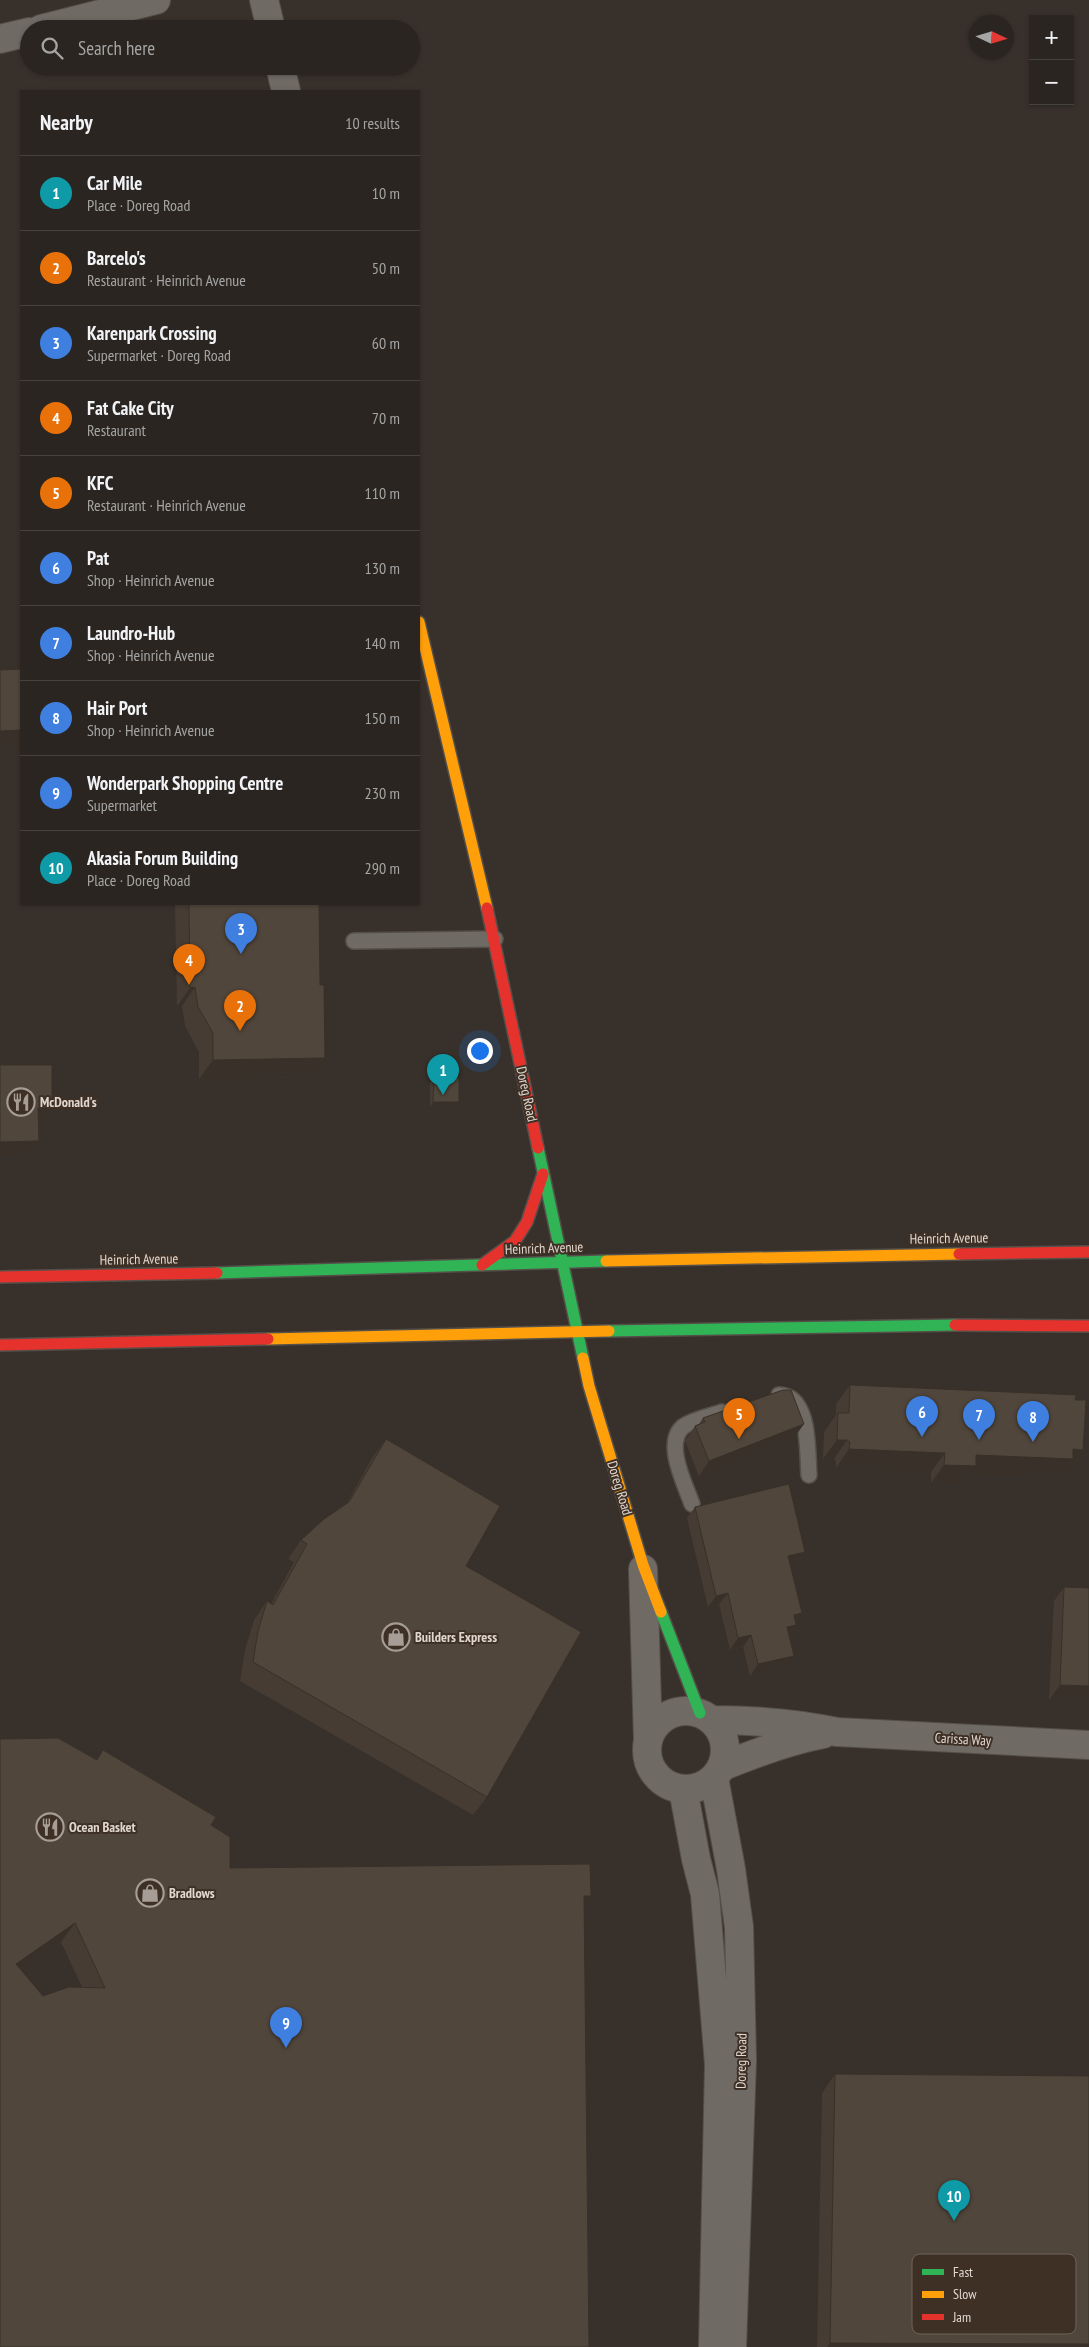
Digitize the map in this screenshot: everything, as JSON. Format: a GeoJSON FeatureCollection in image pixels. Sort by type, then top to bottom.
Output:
{"type":"FeatureCollection","features":[{"type":"Feature","properties":{"kind":"street"},"geometry":{"type":"LineString","coordinates":[[77,20],[156,0]]}},
{"type":"Feature","properties":{"kind":"street"},"geometry":{"type":"LineString","coordinates":[[264,0],[269,20]]}},
{"type":"Feature","properties":{"kind":"street"},"geometry":{"type":"LineString","coordinates":[[0,39],[20,34]]}},
{"type":"Feature","properties":{"kind":"street"},"geometry":{"type":"LineString","coordinates":[[282,75],[286,90]]}},
{"type":"Feature","properties":{"kind":"street","name":"Doreg Road"},"geometry":{"type":"LineString","coordinates":[[420,626],[495,939],[544,1173],[560,1262],[589,1386],[643,1565],[705,1717],[719,1730],[724,1742],[724,1755],[717,1772],[739,1927],[742,2060],[727,2179],[713,2347]]}},
{"type":"Feature","properties":{"kind":"street"},"geometry":{"type":"LineString","coordinates":[[482,1265],[515,1241],[527,1222],[544,1173]]}},
{"type":"Feature","properties":{"kind":"street","name":"Heinrich Avenue"},"geometry":{"type":"LineString","coordinates":[[0,1277],[331,1270],[560,1262],[1089,1252]]}},
{"type":"Feature","properties":{"kind":"street"},"geometry":{"type":"LineString","coordinates":[[0,1345],[882,1324],[1089,1326]]}},
{"type":"Feature","properties":{"kind":"street"},"geometry":{"type":"LineString","coordinates":[[17,1357],[58,1344]]}},
{"type":"Feature","properties":{"kind":"street","name":"Doreg Road"},"geometry":{"type":"LineString","coordinates":[[643,1565],[647,1752],[656,1776],[666,1784],[684,1789],[704,1894],[727,2179],[732,2347]]}},
{"type":"Feature","properties":{"kind":"street"},"geometry":{"type":"LineString","coordinates":[[648,1740],[662,1718],[674,1713],[687,1711],[705,1717]]}},
{"type":"Feature","properties":{"kind":"street","name":"Carissa Way"},"geometry":{"type":"LineString","coordinates":[[705,1717],[801,1724],[837,1732],[1089,1745]]}},
{"type":"Feature","properties":{"kind":"street","name":"Carissa Way"},"geometry":{"type":"LineString","coordinates":[[717,1772],[764,1749],[797,1739],[837,1732]]}},
{"type":"Feature","properties":{"kind":"street"},"geometry":{"type":"LineString","coordinates":[[684,1789],[705,1784],[717,1772]]}},
{"type":"Feature","properties":{"kind":"lane"},"geometry":{"type":"LineString","coordinates":[[354,941],[495,939]]}},
{"type":"Feature","properties":{"kind":"lane"},"geometry":{"type":"LineString","coordinates":[[761,1398],[770,1395],[786,1395],[798,1405],[805,1423],[809,1475]]}},
{"type":"Feature","properties":{"kind":"lane"},"geometry":{"type":"LineString","coordinates":[[692,1504],[675,1456],[675,1439],[684,1426],[735,1407]]}},
{"type":"Feature","properties":{"kind":"building"},"geometry":{"type":"Polygon","coordinates":[[[20,669],[20,730],[0,731],[0,670],[20,669]]]}},
{"type":"Feature","properties":{"kind":"building"},"geometry":{"type":"Polygon","coordinates":[[[189,905],[319,905],[320,985],[324,985],[325,1058],[213,1060],[213,1033],[198,1007],[195,987],[190,988],[189,905]]]}},
{"type":"Feature","properties":{"kind":"building","name":"McDonald's"},"geometry":{"type":"Polygon","coordinates":[[[0,1065],[52,1065],[52,1109],[38,1108],[39,1141],[0,1142],[0,1065]]]}},
{"type":"Feature","properties":{"kind":"building"},"geometry":{"type":"Polygon","coordinates":[[[434,1078],[459,1078],[459,1102],[433,1102],[434,1078]]]}},
{"type":"Feature","properties":{"kind":"building"},"geometry":{"type":"Polygon","coordinates":[[[850,1385],[1076,1395],[1075,1400],[1086,1400],[1083,1450],[1073,1449],[1073,1459],[976,1455],[976,1466],[944,1465],[945,1453],[849,1449],[850,1442],[847,1440],[837,1440],[838,1413],[849,1413],[850,1385]]]}},
{"type":"Feature","properties":{"kind":"building"},"geometry":{"type":"Polygon","coordinates":[[[783,1390],[791,1390],[804,1424],[709,1461],[695,1426],[705,1422],[703,1418],[783,1390]]]}},
{"type":"Feature","properties":{"kind":"building","name":"Builders Express"},"geometry":{"type":"Polygon","coordinates":[[[386,1439],[500,1506],[466,1566],[581,1632],[487,1797],[253,1662],[258,1631],[267,1601],[273,1605],[307,1544],[301,1540],[324,1519],[349,1502],[386,1439]]]}},
{"type":"Feature","properties":{"kind":"building"},"geometry":{"type":"Polygon","coordinates":[[[789,1484],[805,1552],[788,1556],[802,1613],[794,1615],[796,1625],[787,1627],[794,1656],[758,1664],[751,1635],[738,1638],[728,1593],[716,1596],[695,1507],[789,1484]]]}},
{"type":"Feature","properties":{"kind":"building"},"geometry":{"type":"Polygon","coordinates":[[[1064,1587],[1089,1588],[1089,1686],[1060,1685],[1064,1587]]]}},
{"type":"Feature","properties":{"kind":"building"},"geometry":{"type":"Polygon","coordinates":[[[58,1738],[97,1760],[103,1750],[216,1817],[211,1825],[230,1837],[230,1868],[590,1864],[591,1896],[584,1896],[589,2347],[0,2347],[0,1739],[58,1738]],[[75,1923],[16,1964],[43,1996],[69,1987],[105,1988],[75,1923]]]}},
{"type":"Feature","properties":{"kind":"building"},"geometry":{"type":"Polygon","coordinates":[[[835,2074],[1089,2076],[1089,2344],[830,2343],[835,2074]]]}},
{"type":"Feature","properties":{"kind":"traffic: fast"},"geometry":{"type":"LineString","coordinates":[[538,1148],[583,1358]]}},
{"type":"Feature","properties":{"kind":"traffic: fast"},"geometry":{"type":"LineString","coordinates":[[217,1273],[606,1261]]}},
{"type":"Feature","properties":{"kind":"traffic: fast"},"geometry":{"type":"LineString","coordinates":[[609,1331],[955,1325]]}},
{"type":"Feature","properties":{"kind":"traffic: fast"},"geometry":{"type":"LineString","coordinates":[[661,1612],[700,1713]]}},
{"type":"Feature","properties":{"kind":"traffic: slow"},"geometry":{"type":"LineString","coordinates":[[420,626],[487,908]]}},
{"type":"Feature","properties":{"kind":"traffic: slow"},"geometry":{"type":"LineString","coordinates":[[606,1261],[959,1254]]}},
{"type":"Feature","properties":{"kind":"traffic: slow"},"geometry":{"type":"LineString","coordinates":[[268,1339],[609,1331]]}},
{"type":"Feature","properties":{"kind":"traffic: slow"},"geometry":{"type":"LineString","coordinates":[[583,1358],[589,1386],[643,1565],[661,1612]]}},
{"type":"Feature","properties":{"kind":"traffic: jam"},"geometry":{"type":"LineString","coordinates":[[487,908],[538,1148]]}},
{"type":"Feature","properties":{"kind":"traffic: jam"},"geometry":{"type":"LineString","coordinates":[[482,1265],[515,1241],[527,1222],[543,1174]]}},
{"type":"Feature","properties":{"kind":"traffic: jam"},"geometry":{"type":"LineString","coordinates":[[959,1254],[1089,1252]]}},
{"type":"Feature","properties":{"kind":"traffic: jam"},"geometry":{"type":"LineString","coordinates":[[0,1277],[217,1273]]}},
{"type":"Feature","properties":{"kind":"traffic: jam"},"geometry":{"type":"LineString","coordinates":[[955,1325],[1089,1326]]}},
{"type":"Feature","properties":{"kind":"traffic: jam"},"geometry":{"type":"LineString","coordinates":[[0,1345],[268,1339]]}},
{"type":"Feature","properties":{"kind":"place","name":"Karenpark Crossing"},"geometry":{"type":"Point","coordinates":[241,954]}},
{"type":"Feature","properties":{"kind":"place","name":"Fat Cake City"},"geometry":{"type":"Point","coordinates":[189,985]}},
{"type":"Feature","properties":{"kind":"place","name":"Barcelo's"},"geometry":{"type":"Point","coordinates":[240,1031]}},
{"type":"Feature","properties":{"kind":"place","name":"Car Mile"},"geometry":{"type":"Point","coordinates":[443,1095]}},
{"type":"Feature","properties":{"kind":"place","name":"McDonald's"},"geometry":{"type":"Point","coordinates":[21,1102]}},
{"type":"Feature","properties":{"kind":"place","name":"Pat"},"geometry":{"type":"Point","coordinates":[922,1437]}},
{"type":"Feature","properties":{"kind":"place","name":"KFC"},"geometry":{"type":"Point","coordinates":[739,1439]}},
{"type":"Feature","properties":{"kind":"place","name":"Laundro-Hub"},"geometry":{"type":"Point","coordinates":[979,1440]}},
{"type":"Feature","properties":{"kind":"place","name":"Hair Port"},"geometry":{"type":"Point","coordinates":[1033,1442]}},
{"type":"Feature","properties":{"kind":"place","name":"Builders Express"},"geometry":{"type":"Point","coordinates":[396,1637]}},
{"type":"Feature","properties":{"kind":"place","name":"Ocean Basket"},"geometry":{"type":"Point","coordinates":[50,1827]}},
{"type":"Feature","properties":{"kind":"place","name":"Bradlows"},"geometry":{"type":"Point","coordinates":[150,1893]}},
{"type":"Feature","properties":{"kind":"place","name":"Wonderpark Shopping Centre"},"geometry":{"type":"Point","coordinates":[286,2048]}},
{"type":"Feature","properties":{"kind":"place","name":"Akasia Forum Building"},"geometry":{"type":"Point","coordinates":[954,2221]}}]}
